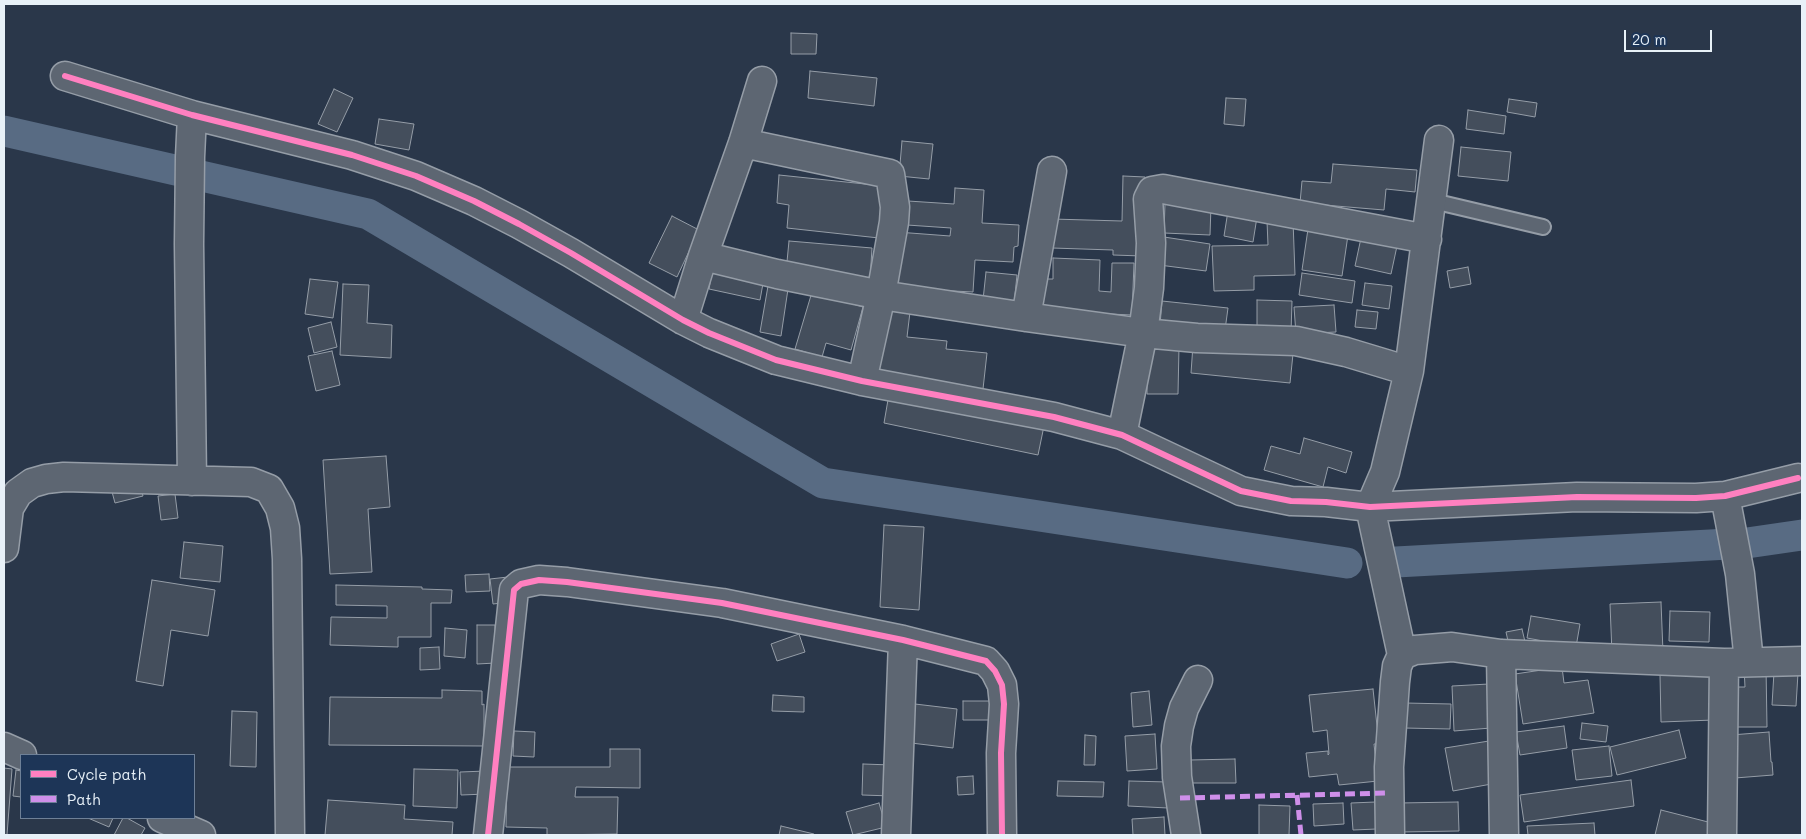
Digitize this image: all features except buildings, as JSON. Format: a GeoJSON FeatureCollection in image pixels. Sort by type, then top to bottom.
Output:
{"type":"FeatureCollection","features":[{"type":"Feature","properties":{"kind":"street"},"geometry":{"type":"LineString","coordinates":[[65,76],[192,115],[352,155],[416,176],[474,201],[519,224],[683,320],[709,333],[776,360],[862,381],[1054,417],[1122,435],[1241,491],[1291,502],[1326,502],[1370,507],[1577,497],[1696,498],[1727,506],[1798,478]]}},
{"type":"Feature","properties":{"kind":"street"},"geometry":{"type":"LineString","coordinates":[[683,320],[762,81]]}},
{"type":"Feature","properties":{"kind":"street"},"geometry":{"type":"LineString","coordinates":[[192,115],[189,244],[192,481]]}},
{"type":"Feature","properties":{"kind":"street"},"geometry":{"type":"LineString","coordinates":[[1390,835],[1389,767],[1393,703],[1397,666],[1402,655],[1370,507],[1385,472],[1409,371],[1433,201],[1439,140]]}},
{"type":"Feature","properties":{"kind":"street"},"geometry":{"type":"LineString","coordinates":[[743,143],[890,174],[895,207],[881,295],[862,381]]}},
{"type":"Feature","properties":{"kind":"street"},"geometry":{"type":"LineString","coordinates":[[1026,317],[1052,171]]}},
{"type":"Feature","properties":{"kind":"street"},"geometry":{"type":"LineString","coordinates":[[1122,435],[1143,333],[1149,288],[1151,243],[1148,199],[1152,191],[1162,188],[1427,239]]}},
{"type":"Feature","properties":{"kind":"street"},"geometry":{"type":"LineString","coordinates":[[703,256],[777,274],[881,295],[1026,317],[1143,333],[1197,338],[1296,341],[1346,352],[1409,371]]}},
{"type":"Feature","properties":{"kind":"street"},"geometry":{"type":"LineString","coordinates":[[4,548],[9,508],[18,493],[32,483],[46,479],[64,477],[251,482],[269,489],[280,508],[285,528],[287,559],[290,835]]}},
{"type":"Feature","properties":{"kind":"street"},"geometry":{"type":"LineString","coordinates":[[1722,835],[1737,663],[1740,574],[1727,506]]}},
{"type":"Feature","properties":{"kind":"street"},"geometry":{"type":"LineString","coordinates":[[488,835],[514,590],[521,584],[539,580],[567,582],[722,603],[903,640],[986,661],[995,671],[1002,685],[1004,704],[1001,753],[1002,835]]}},
{"type":"Feature","properties":{"kind":"street"},"geometry":{"type":"LineString","coordinates":[[896,835],[903,640]]}},
{"type":"Feature","properties":{"kind":"street"},"geometry":{"type":"LineString","coordinates":[[1402,655],[1415,650],[1452,647],[1501,654],[1737,663],[1802,661]]}},
{"type":"Feature","properties":{"kind":"street"},"geometry":{"type":"LineString","coordinates":[[1501,654],[1504,835]]}},
{"type":"Feature","properties":{"kind":"street"},"geometry":{"type":"LineString","coordinates":[[1186,835],[1177,777],[1176,746],[1184,708],[1198,680]]}},
{"type":"Feature","properties":{"kind":"street"},"geometry":{"type":"LineString","coordinates":[[4,747],[20,754]]}},
{"type":"Feature","properties":{"kind":"street"},"geometry":{"type":"LineString","coordinates":[[164,819],[201,835]]}},
{"type":"Feature","properties":{"kind":"lane"},"geometry":{"type":"LineString","coordinates":[[1433,201],[1543,227]]}},
{"type":"Feature","properties":{"kind":"waterway"},"geometry":{"type":"LineString","coordinates":[[4,131],[368,214],[823,483],[1347,563]]}},
{"type":"Feature","properties":{"kind":"waterway"},"geometry":{"type":"LineString","coordinates":[[1396,562],[1747,543],[1802,535]]}},
{"type":"Feature","properties":{"kind":"marked path"},"geometry":{"type":"LineString","coordinates":[[1180,798],[1389,793]]}},
{"type":"Feature","properties":{"kind":"marked path"},"geometry":{"type":"LineString","coordinates":[[1297,795],[1301,835]]}},
{"type":"Feature","properties":{"kind":"cycle path"},"geometry":{"type":"LineString","coordinates":[[65,76],[192,115],[352,155],[416,176],[474,201],[519,224],[683,320],[709,333],[776,360],[862,381],[1054,417],[1122,435],[1241,491],[1291,501],[1326,502],[1370,507],[1577,497],[1696,498],[1725,496],[1798,478]]}},
{"type":"Feature","properties":{"kind":"cycle path"},"geometry":{"type":"LineString","coordinates":[[488,835],[514,590],[521,584],[539,580],[567,582],[722,603],[903,640],[986,661],[995,671],[1002,685],[1004,704],[1001,753],[1002,835]]}}]}
